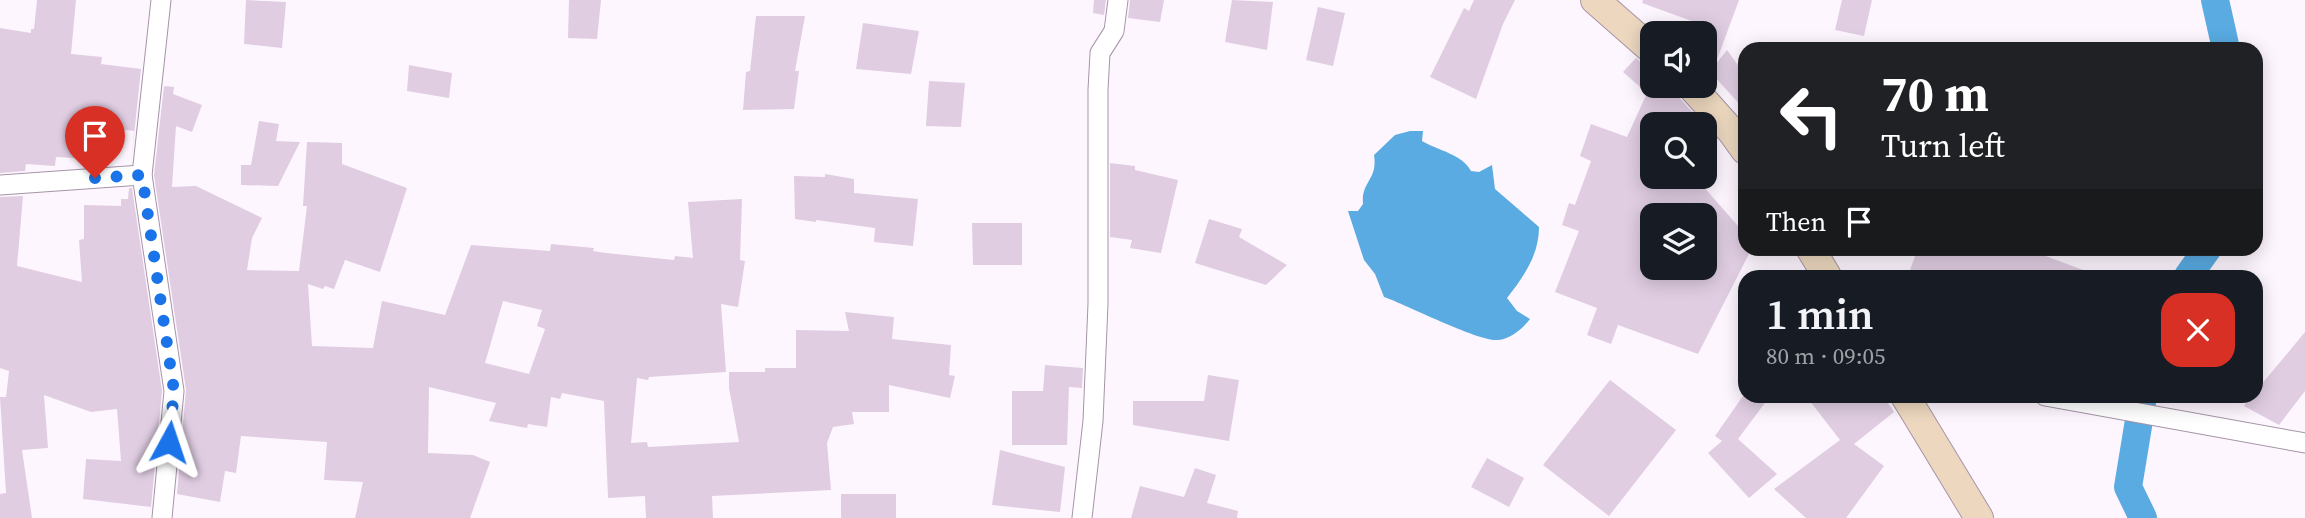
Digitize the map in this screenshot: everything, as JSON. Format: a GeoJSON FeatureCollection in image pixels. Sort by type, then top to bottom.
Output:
{"type":"FeatureCollection","features":[{"type":"Feature","properties":{"kind":"street"},"geometry":{"type":"LineString","coordinates":[[161,0],[142,175],[174,391],[162,518]]}},
{"type":"Feature","properties":{"kind":"street"},"geometry":{"type":"LineString","coordinates":[[1082,518],[1093,421],[1100,53],[1114,31],[1118,0]]}},
{"type":"Feature","properties":{"kind":"street"},"geometry":{"type":"LineString","coordinates":[[1595,0],[1640,39]]}},
{"type":"Feature","properties":{"kind":"street"},"geometry":{"type":"LineString","coordinates":[[1702,98],[1738,140]]}},
{"type":"Feature","properties":{"kind":"street"},"geometry":{"type":"LineString","coordinates":[[0,185],[142,175]]}},
{"type":"Feature","properties":{"kind":"street"},"geometry":{"type":"LineString","coordinates":[[1909,403],[1975,512]]}},
{"type":"Feature","properties":{"kind":"street"},"geometry":{"type":"LineString","coordinates":[[2083,403],[2297,442]]}},
{"type":"Feature","properties":{"kind":"water"},"geometry":{"type":"Polygon","coordinates":[[[1423,131],[1422,141],[1456,157],[1471,171],[1479,172],[1492,165],[1495,189],[1539,227],[1533,256],[1525,273],[1507,298],[1517,311],[1530,319],[1508,338],[1498,340],[1475,335],[1384,297],[1375,274],[1364,260],[1348,211],[1358,211],[1363,204],[1364,190],[1374,170],[1374,155],[1395,135],[1423,131]]]}},
{"type":"Feature","properties":{"kind":"building"},"geometry":{"type":"Polygon","coordinates":[[[37,0],[76,0],[71,54],[102,57],[101,64],[141,69],[131,164],[134,131],[86,124],[85,128],[77,127],[74,158],[56,157],[55,166],[26,164],[25,171],[0,173],[0,28],[31,33],[31,29],[34,29],[37,0]]]}},
{"type":"Feature","properties":{"kind":"building"},"geometry":{"type":"Polygon","coordinates":[[[246,0],[286,2],[282,48],[244,44],[246,0]]]}},
{"type":"Feature","properties":{"kind":"building"},"geometry":{"type":"Polygon","coordinates":[[[569,0],[601,0],[597,39],[568,38],[569,0]]]}},
{"type":"Feature","properties":{"kind":"building"},"geometry":{"type":"Polygon","coordinates":[[[1094,0],[1106,0],[1104,15],[1093,13],[1094,0]]]}},
{"type":"Feature","properties":{"kind":"building"},"geometry":{"type":"Polygon","coordinates":[[[1130,0],[1164,0],[1160,22],[1128,18],[1130,0]]]}},
{"type":"Feature","properties":{"kind":"building"},"geometry":{"type":"Polygon","coordinates":[[[1232,0],[1273,2],[1267,50],[1225,42],[1232,0]]]}},
{"type":"Feature","properties":{"kind":"building"},"geometry":{"type":"Polygon","coordinates":[[[1474,0],[1515,0],[1503,24],[1476,99],[1430,77],[1464,8],[1469,11],[1474,0]]]}},
{"type":"Feature","properties":{"kind":"building"},"geometry":{"type":"Polygon","coordinates":[[[1643,0],[1739,0],[1717,60],[1717,21],[1692,21],[1642,3],[1643,0]]]}},
{"type":"Feature","properties":{"kind":"building"},"geometry":{"type":"Polygon","coordinates":[[[1842,0],[1872,0],[1864,36],[1835,30],[1842,0]]]}},
{"type":"Feature","properties":{"kind":"building"},"geometry":{"type":"Polygon","coordinates":[[[1318,7],[1345,13],[1333,66],[1306,60],[1318,7]]]}},
{"type":"Feature","properties":{"kind":"building"},"geometry":{"type":"Polygon","coordinates":[[[756,16],[805,16],[795,71],[799,71],[794,109],[743,110],[746,72],[750,71],[756,16]]]}},
{"type":"Feature","properties":{"kind":"building"},"geometry":{"type":"Polygon","coordinates":[[[863,23],[919,31],[911,74],[856,69],[863,23]]]}},
{"type":"Feature","properties":{"kind":"building"},"geometry":{"type":"Polygon","coordinates":[[[1727,50],[1738,65],[1738,102],[1717,79],[1717,62],[1727,50]]]}},
{"type":"Feature","properties":{"kind":"building"},"geometry":{"type":"Polygon","coordinates":[[[1636,58],[1640,61],[1640,87],[1623,72],[1636,58]]]}},
{"type":"Feature","properties":{"kind":"building"},"geometry":{"type":"Polygon","coordinates":[[[409,65],[452,73],[449,98],[407,91],[409,65]]]}},
{"type":"Feature","properties":{"kind":"building"},"geometry":{"type":"Polygon","coordinates":[[[929,81],[965,83],[961,127],[926,126],[929,81]]]}},
{"type":"Feature","properties":{"kind":"building"},"geometry":{"type":"Polygon","coordinates":[[[164,86],[174,87],[173,94],[202,105],[192,132],[176,126],[172,187],[196,186],[262,218],[252,238],[247,270],[299,271],[307,206],[303,206],[307,142],[342,143],[342,164],[407,188],[380,272],[345,260],[334,289],[308,284],[312,346],[373,348],[382,301],[445,315],[471,245],[550,251],[551,244],[674,260],[675,256],[693,258],[688,202],[742,199],[740,260],[745,261],[738,307],[721,304],[726,372],[649,377],[648,380],[637,378],[631,443],[647,442],[648,447],[739,442],[729,388],[729,372],[765,372],[765,368],[796,368],[796,330],[849,331],[845,312],[894,317],[892,339],[951,345],[949,375],[955,376],[950,398],[889,385],[889,412],[852,412],[854,424],[833,427],[827,443],[831,490],[712,496],[713,518],[646,518],[645,496],[608,498],[604,401],[562,393],[560,399],[551,397],[547,427],[528,424],[527,428],[489,421],[496,403],[429,387],[428,453],[473,455],[490,462],[470,518],[355,518],[363,482],[324,480],[327,442],[241,436],[236,473],[225,471],[220,502],[177,494],[186,390],[154,175],[164,86]],[[503,301],[485,363],[529,374],[545,329],[537,326],[542,310],[503,301]]]}},
{"type":"Feature","properties":{"kind":"building"},"geometry":{"type":"Polygon","coordinates":[[[1645,98],[1680,98],[1692,112],[1640,112],[1640,189],[1706,189],[1738,226],[1738,256],[1748,256],[1741,270],[1738,270],[1738,275],[1698,354],[1618,325],[1611,344],[1587,335],[1597,308],[1555,292],[1579,231],[1562,225],[1569,203],[1575,205],[1591,161],[1580,156],[1591,124],[1627,137],[1645,98]]]}},
{"type":"Feature","properties":{"kind":"building"},"geometry":{"type":"Polygon","coordinates":[[[259,121],[279,124],[276,141],[300,142],[278,186],[241,185],[241,165],[251,165],[259,121]]]}},
{"type":"Feature","properties":{"kind":"building"},"geometry":{"type":"Polygon","coordinates":[[[1110,163],[1135,166],[1135,170],[1178,180],[1161,253],[1130,248],[1132,240],[1110,237],[1110,163]]]}},
{"type":"Feature","properties":{"kind":"building"},"geometry":{"type":"Polygon","coordinates":[[[825,174],[854,179],[854,193],[918,199],[913,246],[874,242],[875,228],[795,219],[794,176],[825,177],[825,174]]]}},
{"type":"Feature","properties":{"kind":"building"},"geometry":{"type":"Polygon","coordinates":[[[129,188],[132,188],[162,391],[151,507],[83,499],[86,459],[121,461],[117,409],[91,412],[44,395],[48,448],[22,450],[32,518],[0,518],[0,494],[6,493],[0,397],[6,397],[9,371],[0,368],[0,197],[23,196],[17,266],[82,282],[79,240],[84,239],[84,205],[121,206],[121,199],[128,199],[129,188]]]}},
{"type":"Feature","properties":{"kind":"building"},"geometry":{"type":"Polygon","coordinates":[[[1209,219],[1242,229],[1239,237],[1287,265],[1266,285],[1195,263],[1209,219]]]}},
{"type":"Feature","properties":{"kind":"building"},"geometry":{"type":"Polygon","coordinates":[[[972,223],[1022,223],[1022,265],[973,265],[972,223]]]}},
{"type":"Feature","properties":{"kind":"building"},"geometry":{"type":"Polygon","coordinates":[[[1915,256],[2046,256],[2083,270],[1910,270],[1915,256]]]}},
{"type":"Feature","properties":{"kind":"building"},"geometry":{"type":"Polygon","coordinates":[[[2305,332],[2305,391],[2279,425],[2244,406],[2246,403],[2263,403],[2263,383],[2305,332]]]}},
{"type":"Feature","properties":{"kind":"building"},"geometry":{"type":"Polygon","coordinates":[[[1045,365],[1083,368],[1082,388],[1069,387],[1067,445],[1012,445],[1012,391],[1043,391],[1045,365]]]}},
{"type":"Feature","properties":{"kind":"building"},"geometry":{"type":"Polygon","coordinates":[[[1208,375],[1239,380],[1229,441],[1133,425],[1133,401],[1204,401],[1208,375]]]}},
{"type":"Feature","properties":{"kind":"building"},"geometry":{"type":"Polygon","coordinates":[[[1610,380],[1676,430],[1609,516],[1543,465],[1610,380]]]}},
{"type":"Feature","properties":{"kind":"building"},"geometry":{"type":"Polygon","coordinates":[[[1738,403],[1765,403],[1738,439],[1777,474],[1749,498],[1708,453],[1722,441],[1715,436],[1738,403]]]}},
{"type":"Feature","properties":{"kind":"building"},"geometry":{"type":"Polygon","coordinates":[[[1811,403],[1888,403],[1894,412],[1854,444],[1884,466],[1846,518],[1806,518],[1774,489],[1840,440],[1811,403]]]}},
{"type":"Feature","properties":{"kind":"building"},"geometry":{"type":"Polygon","coordinates":[[[1000,450],[1065,467],[1060,512],[992,505],[1000,450]]]}},
{"type":"Feature","properties":{"kind":"building"},"geometry":{"type":"Polygon","coordinates":[[[1487,458],[1524,478],[1509,507],[1471,487],[1487,458]]]}},
{"type":"Feature","properties":{"kind":"building"},"geometry":{"type":"Polygon","coordinates":[[[1195,468],[1216,475],[1207,503],[1238,511],[1237,518],[1131,518],[1140,486],[1184,497],[1195,468]]]}},
{"type":"Feature","properties":{"kind":"building"},"geometry":{"type":"Polygon","coordinates":[[[841,494],[896,494],[896,518],[841,518],[841,494]]]}},
{"type":"Feature","properties":{"kind":"waterway"},"geometry":{"type":"LineString","coordinates":[[2215,0],[2224,42]]}},
{"type":"Feature","properties":{"kind":"waterway"},"geometry":{"type":"LineString","coordinates":[[2192,270],[2202,256]]}},
{"type":"Feature","properties":{"kind":"waterway"},"geometry":{"type":"LineString","coordinates":[[2142,403],[2128,487],[2143,518]]}},
{"type":"Feature","properties":{"kind":"route"},"geometry":{"type":"LineString","coordinates":[[95,178],[142,175],[174,391],[169,442]]}}]}
